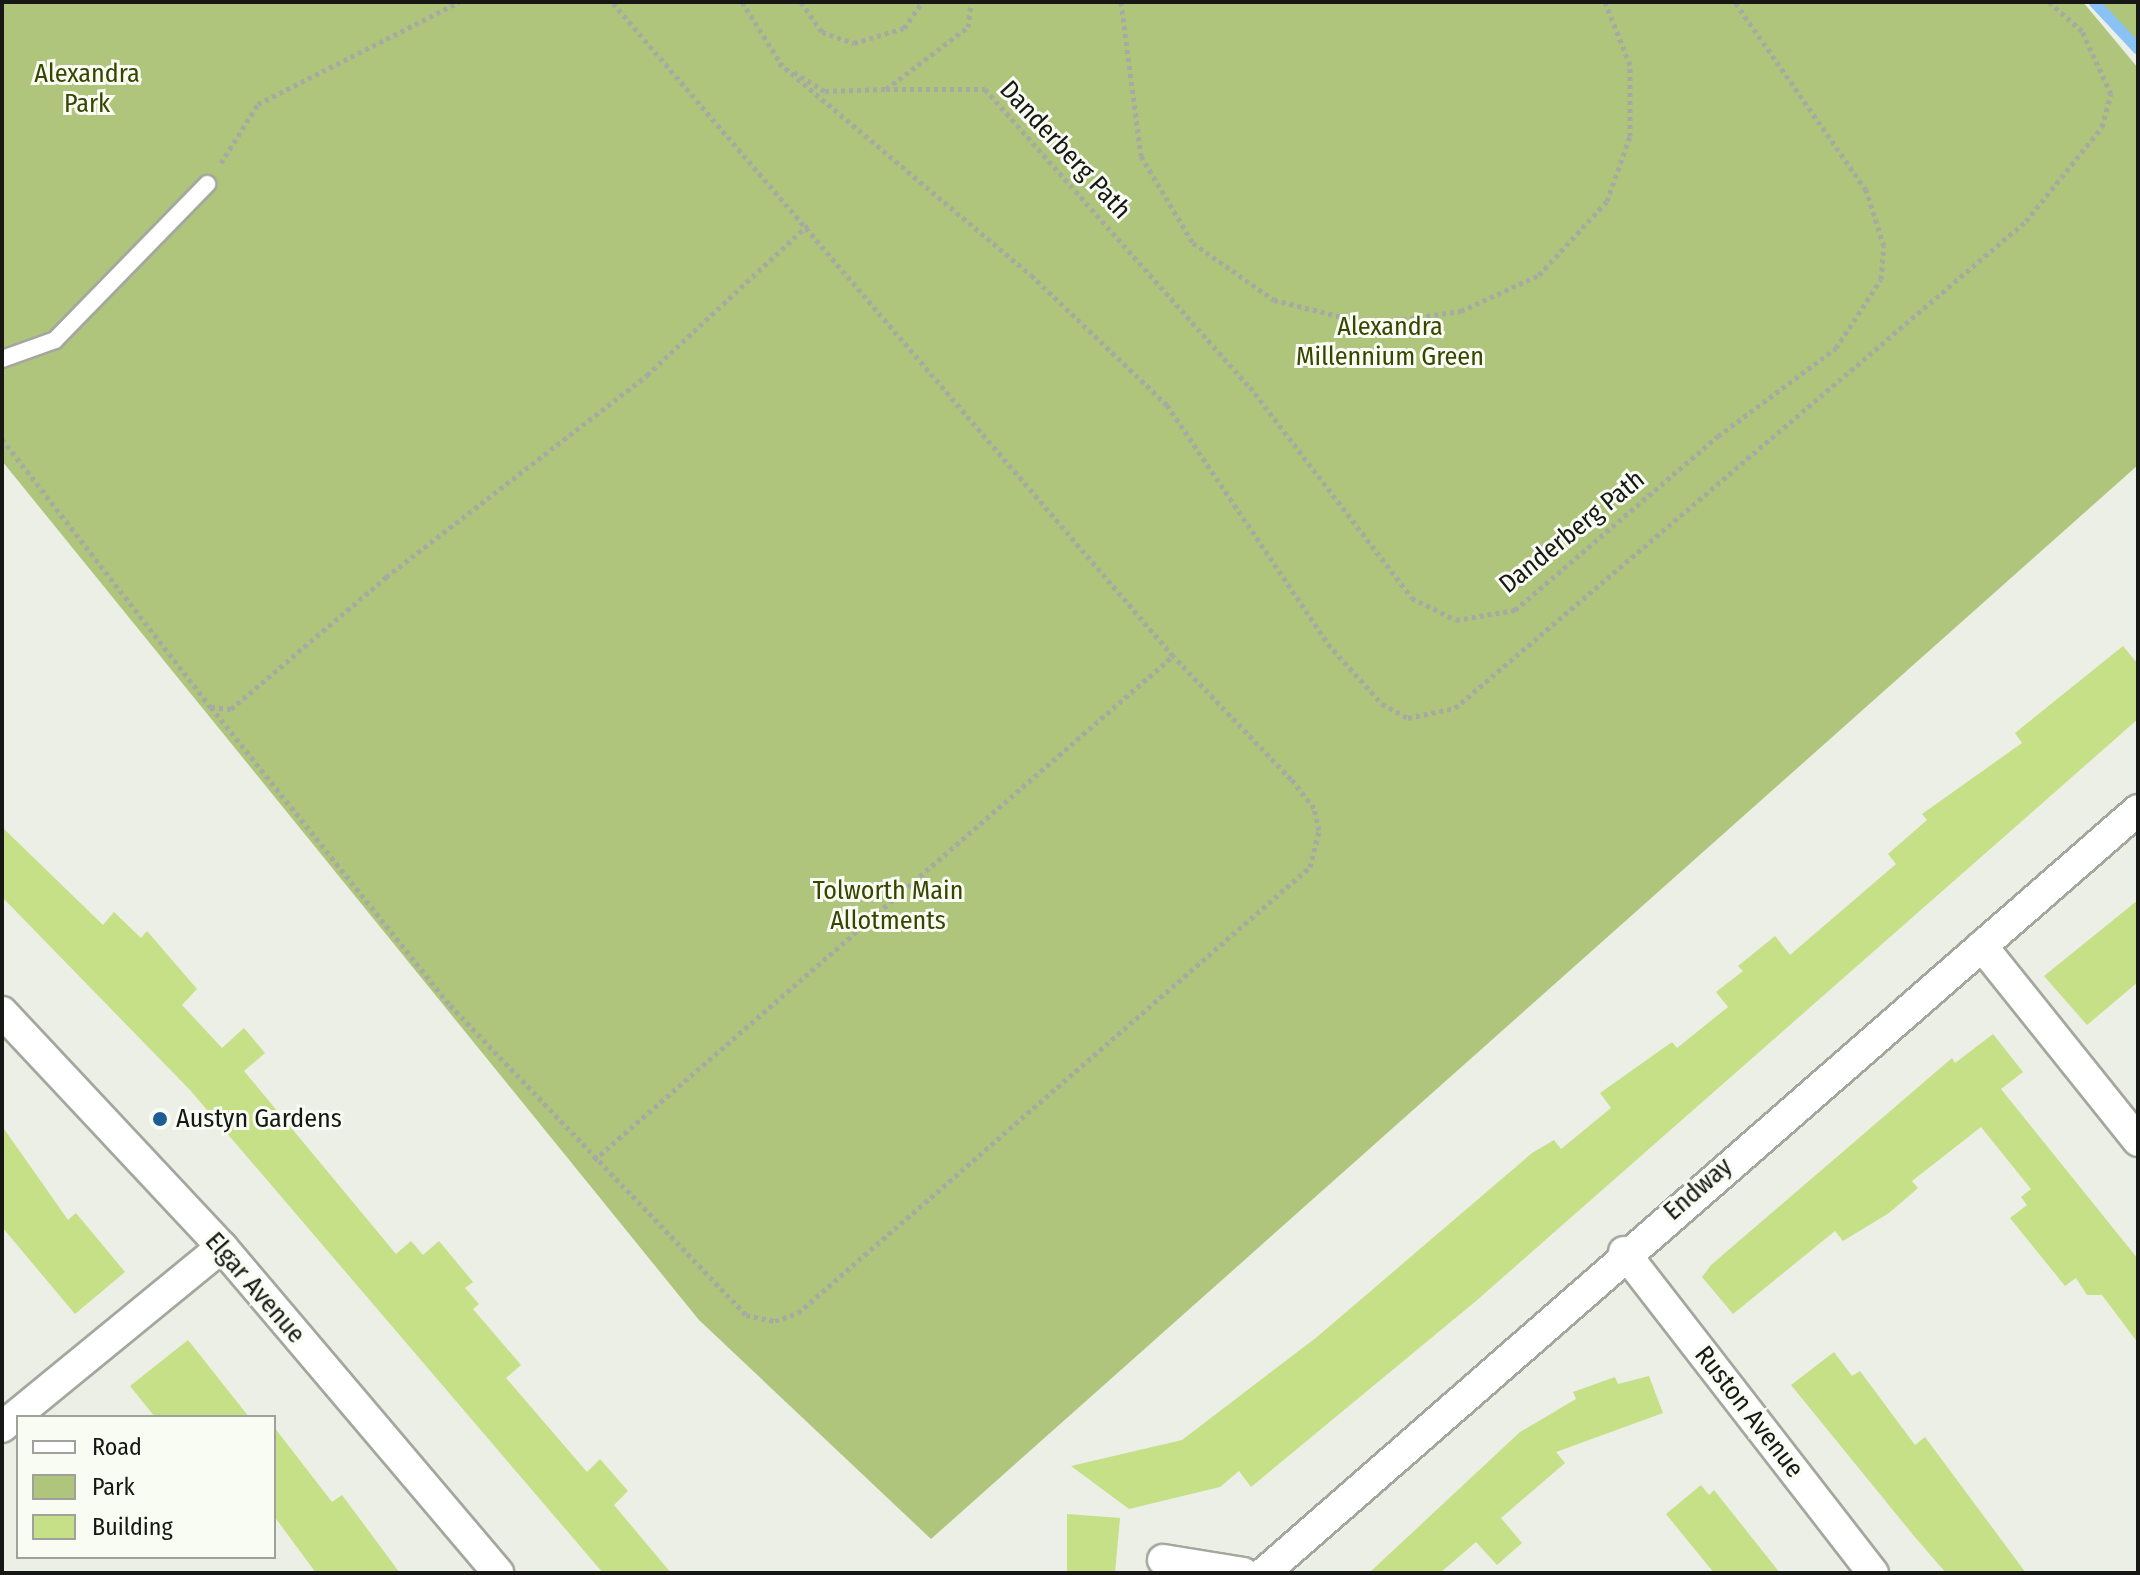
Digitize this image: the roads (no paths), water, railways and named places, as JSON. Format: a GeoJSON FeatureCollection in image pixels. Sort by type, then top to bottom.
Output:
{"type":"FeatureCollection","features":[{"type":"Feature","properties":{"kind":"street","name":"Endway"},"geometry":{"type":"LineString","coordinates":[[1264,1573],[1624,1252],[2138,810]]}},
{"type":"Feature","properties":{"kind":"street"},"geometry":{"type":"LineString","coordinates":[[1982,946],[2138,1141]]}},
{"type":"Feature","properties":{"kind":"street","name":"Elgar Avenue"},"geometry":{"type":"LineString","coordinates":[[2,1012],[222,1247],[498,1573]]}},
{"type":"Feature","properties":{"kind":"street"},"geometry":{"type":"LineString","coordinates":[[17,1415],[222,1247]]}},
{"type":"Feature","properties":{"kind":"street","name":"Ruston Avenue"},"geometry":{"type":"LineString","coordinates":[[1624,1252],[1873,1573]]}},
{"type":"Feature","properties":{"kind":"street"},"geometry":{"type":"LineString","coordinates":[[1163,1560],[1243,1573]]}},
{"type":"Feature","properties":{"kind":"lane"},"geometry":{"type":"LineString","coordinates":[[2,359],[55,340],[207,184]]}},
{"type":"Feature","properties":{"kind":"waterway"},"geometry":{"type":"LineString","coordinates":[[2094,2],[2138,49]]}},
{"type":"Feature","properties":{"kind":"place","name":"Austyn Gardens"},"geometry":{"type":"Point","coordinates":[160,1119]}},
{"type":"Feature","properties":{"kind":"park label","name":"Alexandra Park"},"geometry":{"type":"Point","coordinates":[87,89]}},
{"type":"Feature","properties":{"kind":"park label","name":"Alexandra Millennium Green"},"geometry":{"type":"Point","coordinates":[1390,342]}},
{"type":"Feature","properties":{"kind":"park label","name":"Tolworth Main Allotments"},"geometry":{"type":"Point","coordinates":[888,906]}}]}
